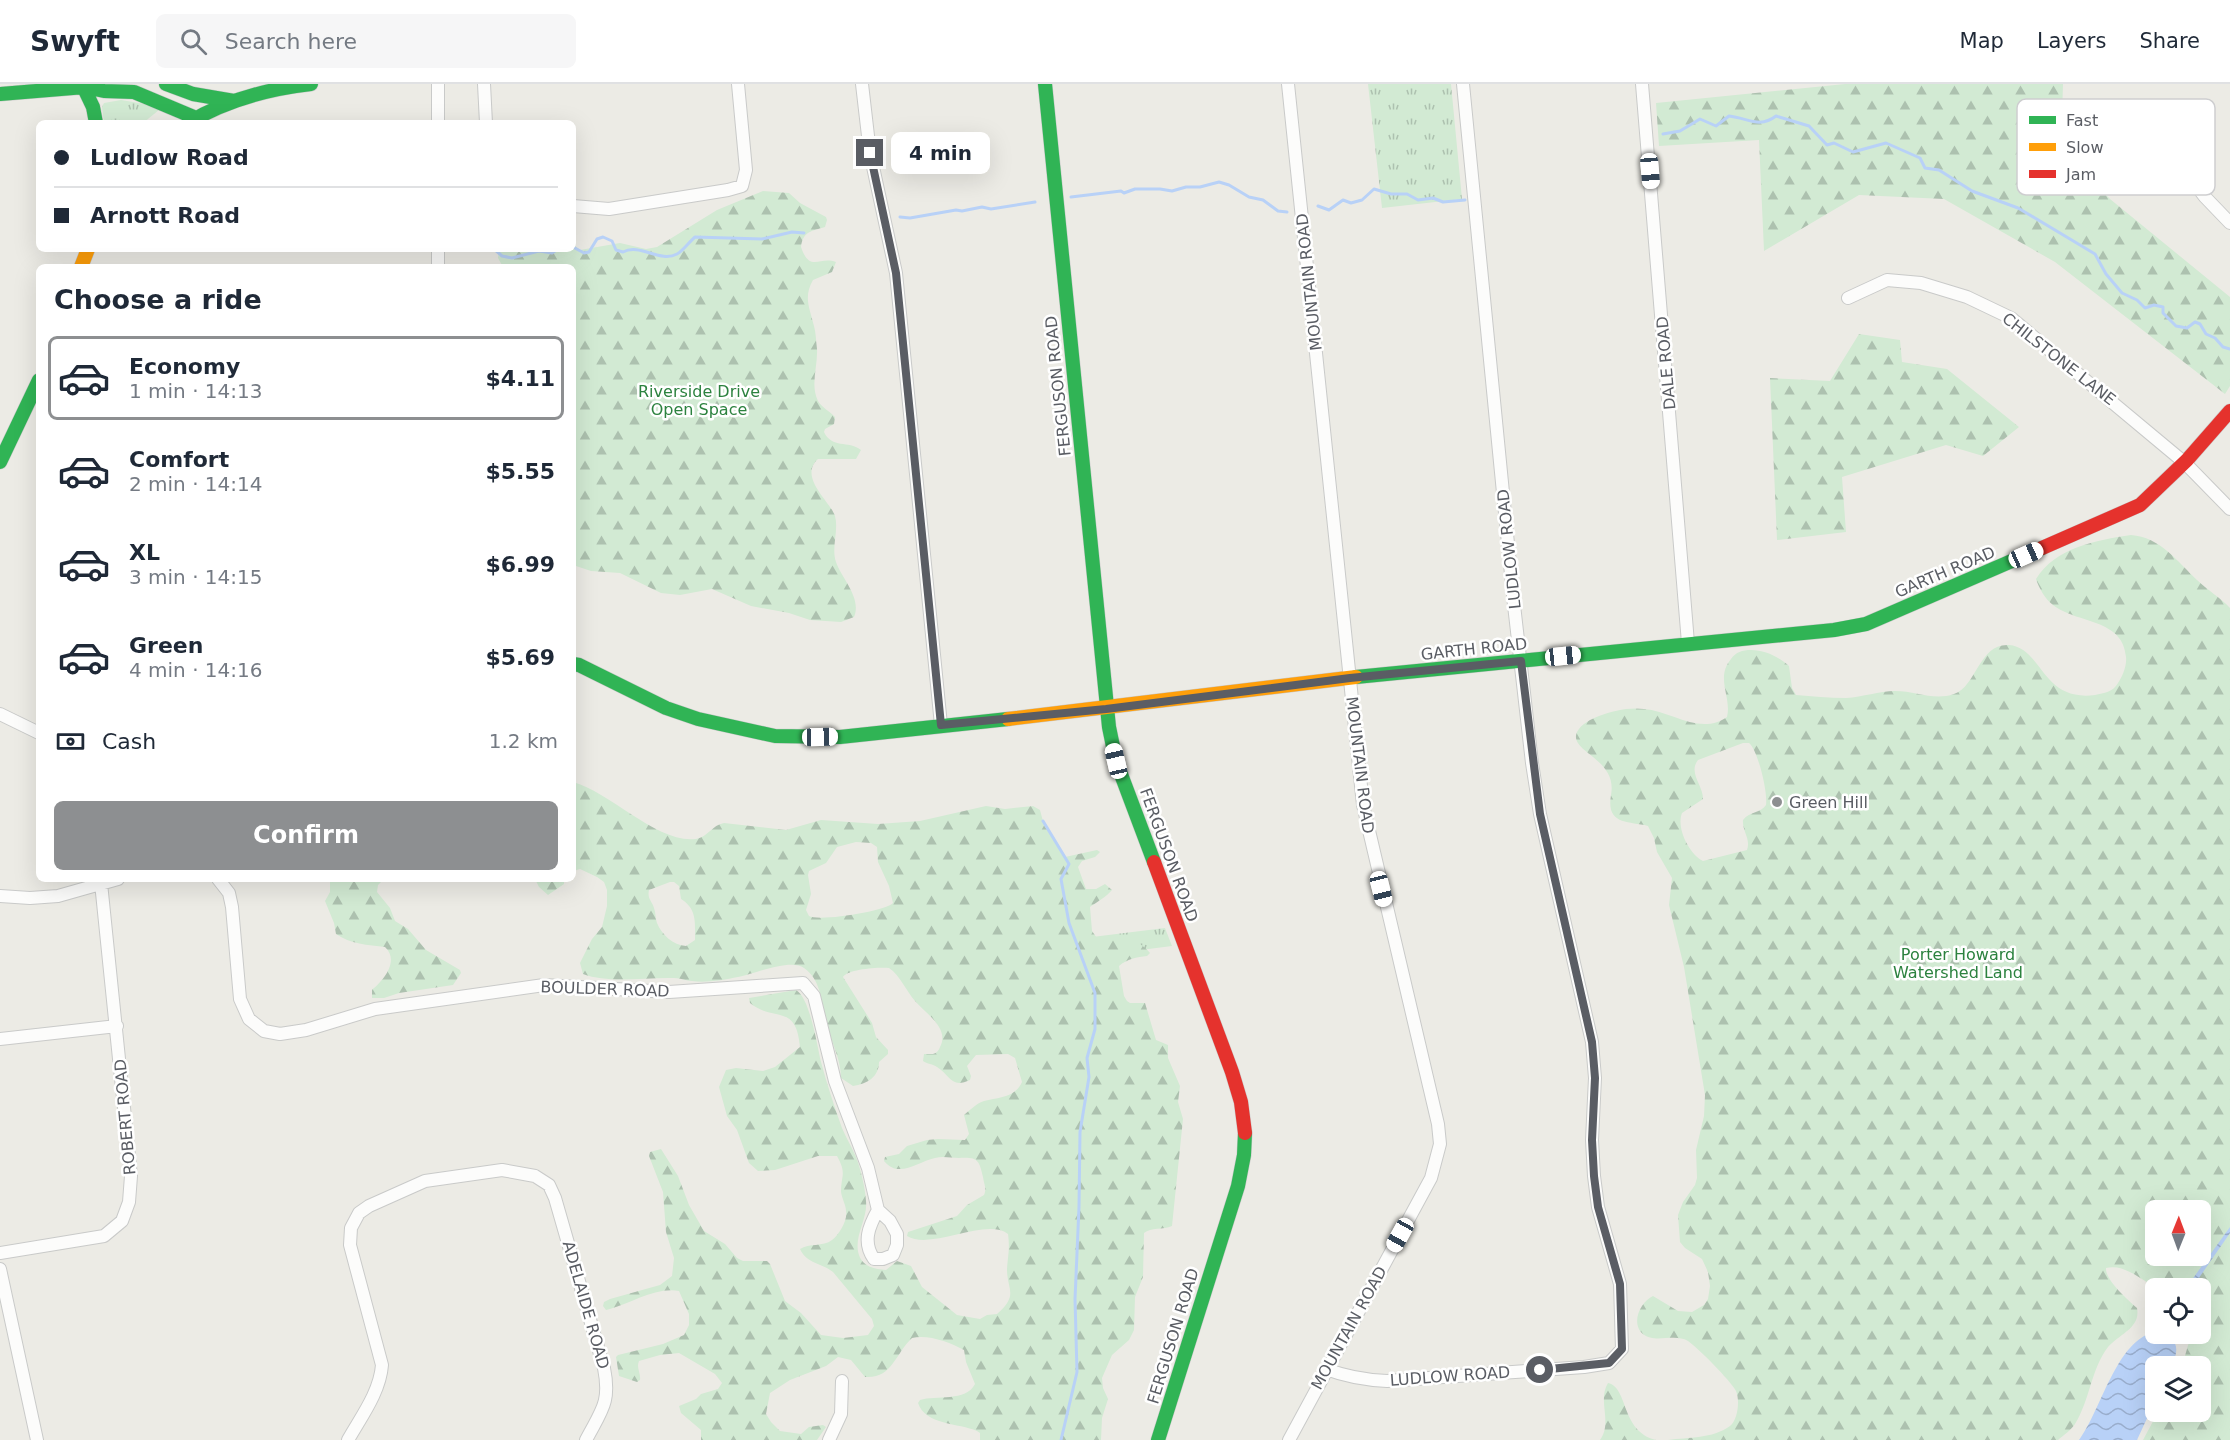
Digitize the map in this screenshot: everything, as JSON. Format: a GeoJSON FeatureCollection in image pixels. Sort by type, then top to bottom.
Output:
{"type":"FeatureCollection","features":[{"type":"Feature","properties":{"kind":"street"},"geometry":{"type":"LineString","coordinates":[[166,84],[193,94],[234,101]]}},
{"type":"Feature","properties":{"kind":"street"},"geometry":{"type":"LineString","coordinates":[[0,94],[87,85],[104,91],[134,92],[192,120],[234,101],[273,90],[310,84]]}},
{"type":"Feature","properties":{"kind":"street"},"geometry":{"type":"LineString","coordinates":[[438,84],[438,120]]}},
{"type":"Feature","properties":{"kind":"street"},"geometry":{"type":"LineString","coordinates":[[484,84],[486,120]]}},
{"type":"Feature","properties":{"kind":"street"},"geometry":{"type":"LineString","coordinates":[[576,206],[609,208],[742,186],[746,170],[738,84]]}},
{"type":"Feature","properties":{"kind":"street"},"geometry":{"type":"LineString","coordinates":[[862,84],[870,153],[896,273],[941,725]]}},
{"type":"Feature","properties":{"kind":"street","name":"FERGUSON ROAD"},"geometry":{"type":"LineString","coordinates":[[1045,84],[1106,709],[1116,761],[1232,1072],[1246,1130],[1244,1162],[1238,1186],[1158,1440]]}},
{"type":"Feature","properties":{"kind":"street","name":"MOUNTAIN ROAD"},"geometry":{"type":"LineString","coordinates":[[1288,84],[1363,805],[1438,1124],[1440,1144],[1431,1178],[1289,1440]]}},
{"type":"Feature","properties":{"kind":"street","name":"LUDLOW ROAD"},"geometry":{"type":"LineString","coordinates":[[1326,1368],[1345,1376],[1387,1381],[1584,1367],[1609,1363],[1622,1349],[1620,1284],[1598,1207],[1594,1176],[1592,1140],[1595,1078],[1592,1042],[1540,814],[1521,661],[1463,84]]}},
{"type":"Feature","properties":{"kind":"street","name":"DALE ROAD"},"geometry":{"type":"LineString","coordinates":[[1642,84],[1688,643]]}},
{"type":"Feature","properties":{"kind":"street"},"geometry":{"type":"LineString","coordinates":[[87,85],[95,120]]}},
{"type":"Feature","properties":{"kind":"street"},"geometry":{"type":"LineString","coordinates":[[2204,195],[2230,223]]}},
{"type":"Feature","properties":{"kind":"street","name":"CHILSTONE LANE"},"geometry":{"type":"LineString","coordinates":[[1848,298],[1887,280],[1921,283],[1967,297],[2011,318],[2185,463],[2230,509]]}},
{"type":"Feature","properties":{"kind":"street"},"geometry":{"type":"LineString","coordinates":[[0,462],[36,386]]}},
{"type":"Feature","properties":{"kind":"street","name":"GARTH ROAD"},"geometry":{"type":"LineString","coordinates":[[576,664],[666,708],[698,719],[742,730],[801,737],[840,736],[1106,709],[1350,678],[1834,630],[1866,624],[2140,505],[2168,482],[2230,411]]}},
{"type":"Feature","properties":{"kind":"street"},"geometry":{"type":"LineString","coordinates":[[0,714],[36,732]]}},
{"type":"Feature","properties":{"kind":"street"},"geometry":{"type":"LineString","coordinates":[[0,896],[30,898],[58,896],[78,892],[105,882]]}},
{"type":"Feature","properties":{"kind":"street","name":"BOULDER ROAD"},"geometry":{"type":"LineString","coordinates":[[220,882],[229,893],[232,907],[240,999],[249,1019],[264,1031],[280,1034],[306,1030],[375,1009],[544,985],[669,992],[803,982],[814,996],[835,1081],[868,1168],[878,1210]]}},
{"type":"Feature","properties":{"kind":"street","name":"ROBERT ROAD"},"geometry":{"type":"LineString","coordinates":[[0,1253],[104,1236],[122,1221],[129,1202],[131,1176],[101,883]]}},
{"type":"Feature","properties":{"kind":"street"},"geometry":{"type":"LineString","coordinates":[[0,1039],[117,1026]]}},
{"type":"Feature","properties":{"kind":"street","name":"ADELAIDE ROAD"},"geometry":{"type":"LineString","coordinates":[[348,1440],[376,1390],[381,1378],[382,1365],[350,1245],[351,1228],[359,1213],[369,1206],[425,1181],[502,1170],[535,1176],[549,1185],[555,1198],[607,1384],[606,1401],[586,1440]]}},
{"type":"Feature","properties":{"kind":"street"},"geometry":{"type":"LineString","coordinates":[[0,1269],[37,1440]]}},
{"type":"Feature","properties":{"kind":"street"},"geometry":{"type":"LineString","coordinates":[[829,1440],[841,1414],[842,1381]]}},
{"type":"Feature","properties":{"kind":"green space"},"geometry":{"type":"Polygon","coordinates":[[[1368,84],[1451,84],[1462,199],[1382,208],[1368,84]]]}},
{"type":"Feature","properties":{"kind":"green space"},"geometry":{"type":"Polygon","coordinates":[[[1845,84],[2063,84],[2063,99],[2017,99],[2017,195],[2106,195],[2230,297],[2230,386],[2225,394],[2055,262],[1944,199],[1859,195],[1764,251],[1759,140],[1659,146],[1656,103],[1845,84]]]}},
{"type":"Feature","properties":{"kind":"green space"},"geometry":{"type":"Polygon","coordinates":[[[121,100],[145,104],[159,110],[147,120],[104,120],[102,107],[104,103],[121,100]]]}},
{"type":"Feature","properties":{"kind":"green space","name":"Riverside Drive Open Space"},"geometry":{"type":"Polygon","coordinates":[[[763,191],[789,193],[800,203],[826,217],[827,220],[825,227],[806,235],[801,247],[804,255],[812,262],[836,262],[832,272],[813,280],[808,292],[817,349],[814,382],[816,395],[818,401],[835,417],[834,424],[824,432],[831,441],[851,445],[861,450],[856,459],[818,459],[813,466],[812,473],[817,489],[835,516],[836,562],[855,603],[854,617],[841,622],[810,620],[789,613],[751,606],[712,589],[680,595],[661,593],[620,573],[591,571],[576,566],[576,264],[501,264],[498,258],[499,252],[576,252],[576,247],[580,250],[620,243],[646,249],[657,247],[717,210],[763,191]]]}},
{"type":"Feature","properties":{"kind":"green space"},"geometry":{"type":"Polygon","coordinates":[[[1859,334],[1900,340],[1902,362],[1947,369],[2019,427],[1983,456],[1946,445],[1842,477],[1846,532],[1777,540],[1770,378],[1830,381],[1859,334]]]}},
{"type":"Feature","properties":{"kind":"green space","name":"Porter Howard Watershed Land"},"geometry":{"type":"Polygon","coordinates":[[[2131,535],[2151,540],[2160,545],[2230,608],[2230,1440],[2143,1440],[2153,1422],[2211,1422],[2211,1356],[2185,1356],[2188,1344],[2211,1344],[2211,1278],[2145,1278],[2145,1281],[2126,1270],[2113,1267],[2106,1268],[2109,1278],[2137,1308],[2136,1321],[2108,1347],[2102,1356],[2080,1415],[2073,1426],[2058,1440],[1668,1440],[1700,1437],[1723,1430],[1733,1423],[1738,1410],[1738,1399],[1733,1386],[1692,1344],[1677,1338],[1648,1337],[1643,1334],[1637,1324],[1641,1307],[1653,1296],[1678,1311],[1692,1312],[1704,1305],[1708,1299],[1710,1286],[1708,1272],[1702,1259],[1680,1242],[1678,1215],[1697,1178],[1696,1150],[1704,1116],[1705,1095],[1684,967],[1669,905],[1672,878],[1657,852],[1648,826],[1626,822],[1615,817],[1610,805],[1611,782],[1607,772],[1580,745],[1576,739],[1577,732],[1584,724],[1596,717],[1632,709],[1654,711],[1696,723],[1717,722],[1727,717],[1724,680],[1726,666],[1735,655],[1748,650],[1767,653],[1789,666],[1792,688],[1796,695],[1846,698],[1895,691],[1947,696],[1962,690],[1991,651],[1999,646],[2009,645],[2020,648],[2029,655],[2044,674],[2064,691],[2077,695],[2108,692],[2116,686],[2124,671],[2126,657],[2123,644],[2108,628],[2074,616],[2053,605],[2047,600],[2036,579],[2054,560],[2077,547],[2131,535]],[[1743,743],[1698,760],[1695,765],[1695,774],[1703,799],[1682,813],[1681,826],[1689,847],[1703,861],[1747,850],[1748,842],[1743,820],[1766,805],[1764,782],[1759,763],[1749,743],[1743,743]]]}},
{"type":"Feature","properties":{"kind":"green space"},"geometry":{"type":"Polygon","coordinates":[[[576,783],[602,796],[650,826],[681,838],[700,838],[724,823],[786,830],[821,820],[878,824],[920,821],[986,806],[1005,809],[1033,806],[1040,810],[1044,825],[1065,857],[1097,850],[1100,852],[1095,857],[1082,861],[1078,867],[1086,889],[1096,889],[1105,884],[1112,890],[1090,907],[1092,931],[1099,941],[1128,938],[1139,943],[1150,953],[1119,966],[1124,996],[1130,1003],[1145,1003],[1156,1040],[1168,1045],[1168,1058],[1180,1086],[1178,1102],[1183,1119],[1172,1226],[1144,1233],[1143,1277],[1135,1297],[1134,1330],[1129,1340],[1112,1355],[1102,1378],[1108,1399],[1102,1418],[1101,1440],[980,1440],[980,1433],[977,1431],[928,1416],[918,1403],[920,1400],[958,1396],[971,1390],[975,1384],[964,1350],[931,1338],[912,1338],[887,1370],[874,1377],[865,1377],[851,1360],[838,1357],[826,1366],[790,1380],[770,1393],[766,1414],[780,1431],[801,1434],[809,1427],[823,1425],[826,1427],[817,1440],[701,1440],[701,1430],[681,1413],[679,1406],[696,1399],[701,1394],[718,1389],[722,1383],[715,1374],[679,1353],[639,1361],[640,1380],[637,1382],[619,1376],[616,1357],[618,1355],[663,1344],[684,1335],[689,1325],[689,1314],[679,1291],[652,1293],[606,1310],[603,1306],[604,1302],[610,1299],[660,1285],[672,1276],[674,1258],[666,1232],[663,1192],[649,1156],[650,1152],[661,1149],[678,1176],[689,1205],[704,1231],[725,1244],[737,1258],[743,1261],[767,1261],[785,1301],[801,1313],[821,1335],[843,1338],[868,1335],[874,1326],[872,1319],[833,1272],[807,1258],[800,1249],[832,1240],[844,1223],[846,1209],[841,1192],[843,1171],[837,1156],[818,1156],[775,1170],[758,1171],[749,1163],[737,1130],[727,1116],[719,1087],[726,1070],[736,1068],[763,1071],[775,1067],[800,1047],[798,1033],[789,1019],[759,1009],[750,1003],[749,998],[796,990],[805,1002],[833,1103],[856,1157],[862,1179],[866,1208],[858,1242],[861,1259],[870,1267],[882,1270],[886,1270],[897,1261],[911,1266],[922,1287],[957,1315],[980,1319],[987,1315],[997,1314],[1008,1302],[1010,1292],[1007,1276],[1008,1234],[986,1229],[930,1240],[917,1240],[907,1236],[908,1232],[957,1216],[967,1205],[984,1195],[985,1186],[979,1163],[970,1158],[941,1157],[908,1168],[896,1169],[884,1161],[885,1157],[899,1154],[907,1146],[927,1140],[965,1140],[969,1134],[964,1115],[981,1102],[1011,1094],[1022,1082],[1015,1058],[1008,1054],[976,1055],[967,1066],[971,1076],[970,1080],[959,1083],[951,1080],[935,1066],[923,1061],[924,1054],[936,1053],[942,1040],[942,1034],[935,1022],[889,968],[857,970],[843,977],[872,1023],[876,1037],[888,1050],[888,1054],[879,1062],[874,1076],[863,1084],[853,1086],[841,1078],[838,1058],[815,980],[810,973],[798,965],[782,966],[733,978],[703,982],[674,978],[604,979],[583,974],[580,963],[592,939],[602,927],[607,906],[607,890],[604,882],[580,869],[576,870],[576,783]],[[856,842],[837,847],[826,863],[809,871],[811,894],[806,910],[809,916],[825,918],[852,915],[893,903],[889,886],[878,862],[877,847],[871,843],[856,842]],[[674,882],[649,890],[649,898],[662,932],[668,939],[686,946],[695,940],[694,916],[690,907],[681,899],[679,886],[674,882]]]}},
{"type":"Feature","properties":{"kind":"green space"},"geometry":{"type":"Polygon","coordinates":[[[330,882],[381,882],[377,892],[390,908],[395,921],[408,929],[426,950],[460,970],[461,973],[453,985],[399,993],[384,998],[372,998],[372,990],[388,970],[391,958],[389,952],[385,947],[353,942],[336,934],[325,901],[330,892],[330,882]]]}},
{"type":"Feature","properties":{"kind":"green space"},"geometry":{"type":"Polygon","coordinates":[[[536,882],[564,882],[548,895],[536,882]]]}},
{"type":"Feature","properties":{"kind":"green space"},"geometry":{"type":"Polygon","coordinates":[[[1165,928],[1172,946],[1086,957],[1084,938],[1165,928]]]}},
{"type":"Feature","properties":{"kind":"green space"},"geometry":{"type":"Polygon","coordinates":[[[1608,1383],[1619,1393],[1636,1428],[1644,1435],[1656,1440],[1600,1440],[1605,1426],[1604,1397],[1608,1383]]]}},
{"type":"Feature","properties":{"kind":"water"},"geometry":{"type":"Polygon","coordinates":[[[2230,1227],[2230,1233],[2211,1260],[2211,1253],[2230,1227]]]}},
{"type":"Feature","properties":{"kind":"water"},"geometry":{"type":"Polygon","coordinates":[[[2202,1266],[2207,1266],[2199,1278],[2193,1278],[2202,1266]]]}},
{"type":"Feature","properties":{"kind":"water"},"geometry":{"type":"Polygon","coordinates":[[[2145,1336],[2145,1344],[2175,1344],[2176,1352],[2175,1356],[2145,1356],[2145,1422],[2137,1440],[2079,1440],[2120,1362],[2145,1336]]]}},
{"type":"Feature","properties":{"kind":"waterway"},"geometry":{"type":"LineString","coordinates":[[1663,134],[1680,131],[1700,119],[1716,126],[1729,116],[1753,122],[1764,122],[1776,116],[1809,126],[1827,145],[1834,143],[1853,152],[1886,143],[1920,158],[1925,168],[1939,170],[1972,191],[2018,208],[2095,254],[2106,274],[2122,293],[2137,300],[2145,308],[2154,305],[2163,307],[2163,313],[2176,326],[2187,328],[2195,322],[2200,324],[2206,334],[2215,338],[2223,347],[2230,349]]}},
{"type":"Feature","properties":{"kind":"waterway"},"geometry":{"type":"LineString","coordinates":[[1071,197],[1121,191],[1124,193],[1135,189],[1172,191],[1219,182],[1249,197],[1263,200],[1278,211],[1287,212]]}},
{"type":"Feature","properties":{"kind":"waterway"},"geometry":{"type":"LineString","coordinates":[[1318,206],[1329,210],[1343,200],[1351,203],[1362,200],[1374,189],[1391,194],[1407,194],[1418,200],[1433,198],[1443,202],[1465,200]]}},
{"type":"Feature","properties":{"kind":"waterway"},"geometry":{"type":"LineString","coordinates":[[900,217],[910,218],[956,210],[982,207],[991,209],[1035,202]]}},
{"type":"Feature","properties":{"kind":"waterway"},"geometry":{"type":"LineString","coordinates":[[576,249],[584,253],[589,252],[597,239],[603,237],[612,241],[616,250],[623,252],[636,250],[670,256],[679,253],[695,237],[762,239],[792,232],[804,233]]}},
{"type":"Feature","properties":{"kind":"waterway"},"geometry":{"type":"LineString","coordinates":[[497,252],[502,256],[512,258],[535,252]]}},
{"type":"Feature","properties":{"kind":"waterway"},"geometry":{"type":"LineString","coordinates":[[546,252],[554,252]]}},
{"type":"Feature","properties":{"kind":"waterway"},"geometry":{"type":"LineString","coordinates":[[1043,821],[1069,864],[1061,879],[1069,923],[1095,993],[1095,1029],[1087,1058],[1089,1077],[1080,1132],[1075,1299],[1077,1372],[1061,1440]]}},
{"type":"Feature","properties":{"kind":"traffic: fast"},"geometry":{"type":"LineString","coordinates":[[82,84],[93,107],[95,120]]}},
{"type":"Feature","properties":{"kind":"traffic: fast"},"geometry":{"type":"LineString","coordinates":[[0,94],[85,87],[93,84]]}},
{"type":"Feature","properties":{"kind":"traffic: fast"},"geometry":{"type":"LineString","coordinates":[[166,84],[193,94],[234,101]]}},
{"type":"Feature","properties":{"kind":"traffic: fast"},"geometry":{"type":"LineString","coordinates":[[193,120],[247,97],[311,84]]}},
{"type":"Feature","properties":{"kind":"traffic: fast"},"geometry":{"type":"LineString","coordinates":[[1045,84],[1109,727],[1116,761],[1154,862]]}},
{"type":"Feature","properties":{"kind":"traffic: fast"},"geometry":{"type":"LineString","coordinates":[[85,87],[104,91],[134,92],[196,118]]}},
{"type":"Feature","properties":{"kind":"traffic: fast"},"geometry":{"type":"LineString","coordinates":[[0,462],[36,386]]}},
{"type":"Feature","properties":{"kind":"traffic: fast"},"geometry":{"type":"LineString","coordinates":[[1356,677],[1834,630],[1866,624],[2042,548]]}},
{"type":"Feature","properties":{"kind":"traffic: fast"},"geometry":{"type":"LineString","coordinates":[[576,664],[666,708],[698,719],[775,736],[840,737],[1008,719]]}},
{"type":"Feature","properties":{"kind":"traffic: fast"},"geometry":{"type":"LineString","coordinates":[[1158,1440],[1238,1186],[1244,1155],[1245,1133]]}},
{"type":"Feature","properties":{"kind":"traffic: slow"},"geometry":{"type":"LineString","coordinates":[[82,264],[87,252]]}},
{"type":"Feature","properties":{"kind":"traffic: slow"},"geometry":{"type":"LineString","coordinates":[[1008,719],[1356,677]]}},
{"type":"Feature","properties":{"kind":"traffic: jam"},"geometry":{"type":"LineString","coordinates":[[2042,548],[2140,505],[2187,460],[2230,411]]}},
{"type":"Feature","properties":{"kind":"traffic: jam"},"geometry":{"type":"LineString","coordinates":[[1154,862],[1232,1072],[1241,1102],[1245,1133]]}},
{"type":"Feature","properties":{"kind":"place","name":"Green Hill"},"geometry":{"type":"Point","coordinates":[1777,802]}},
{"type":"Feature","properties":{"kind":"route"},"geometry":{"type":"LineString","coordinates":[[870,153],[896,273],[941,725],[1106,709],[1350,678],[1521,661],[1540,814],[1592,1042],[1595,1078],[1592,1140],[1594,1176],[1598,1207],[1620,1284],[1622,1349],[1609,1363],[1540,1370]]}}]}
